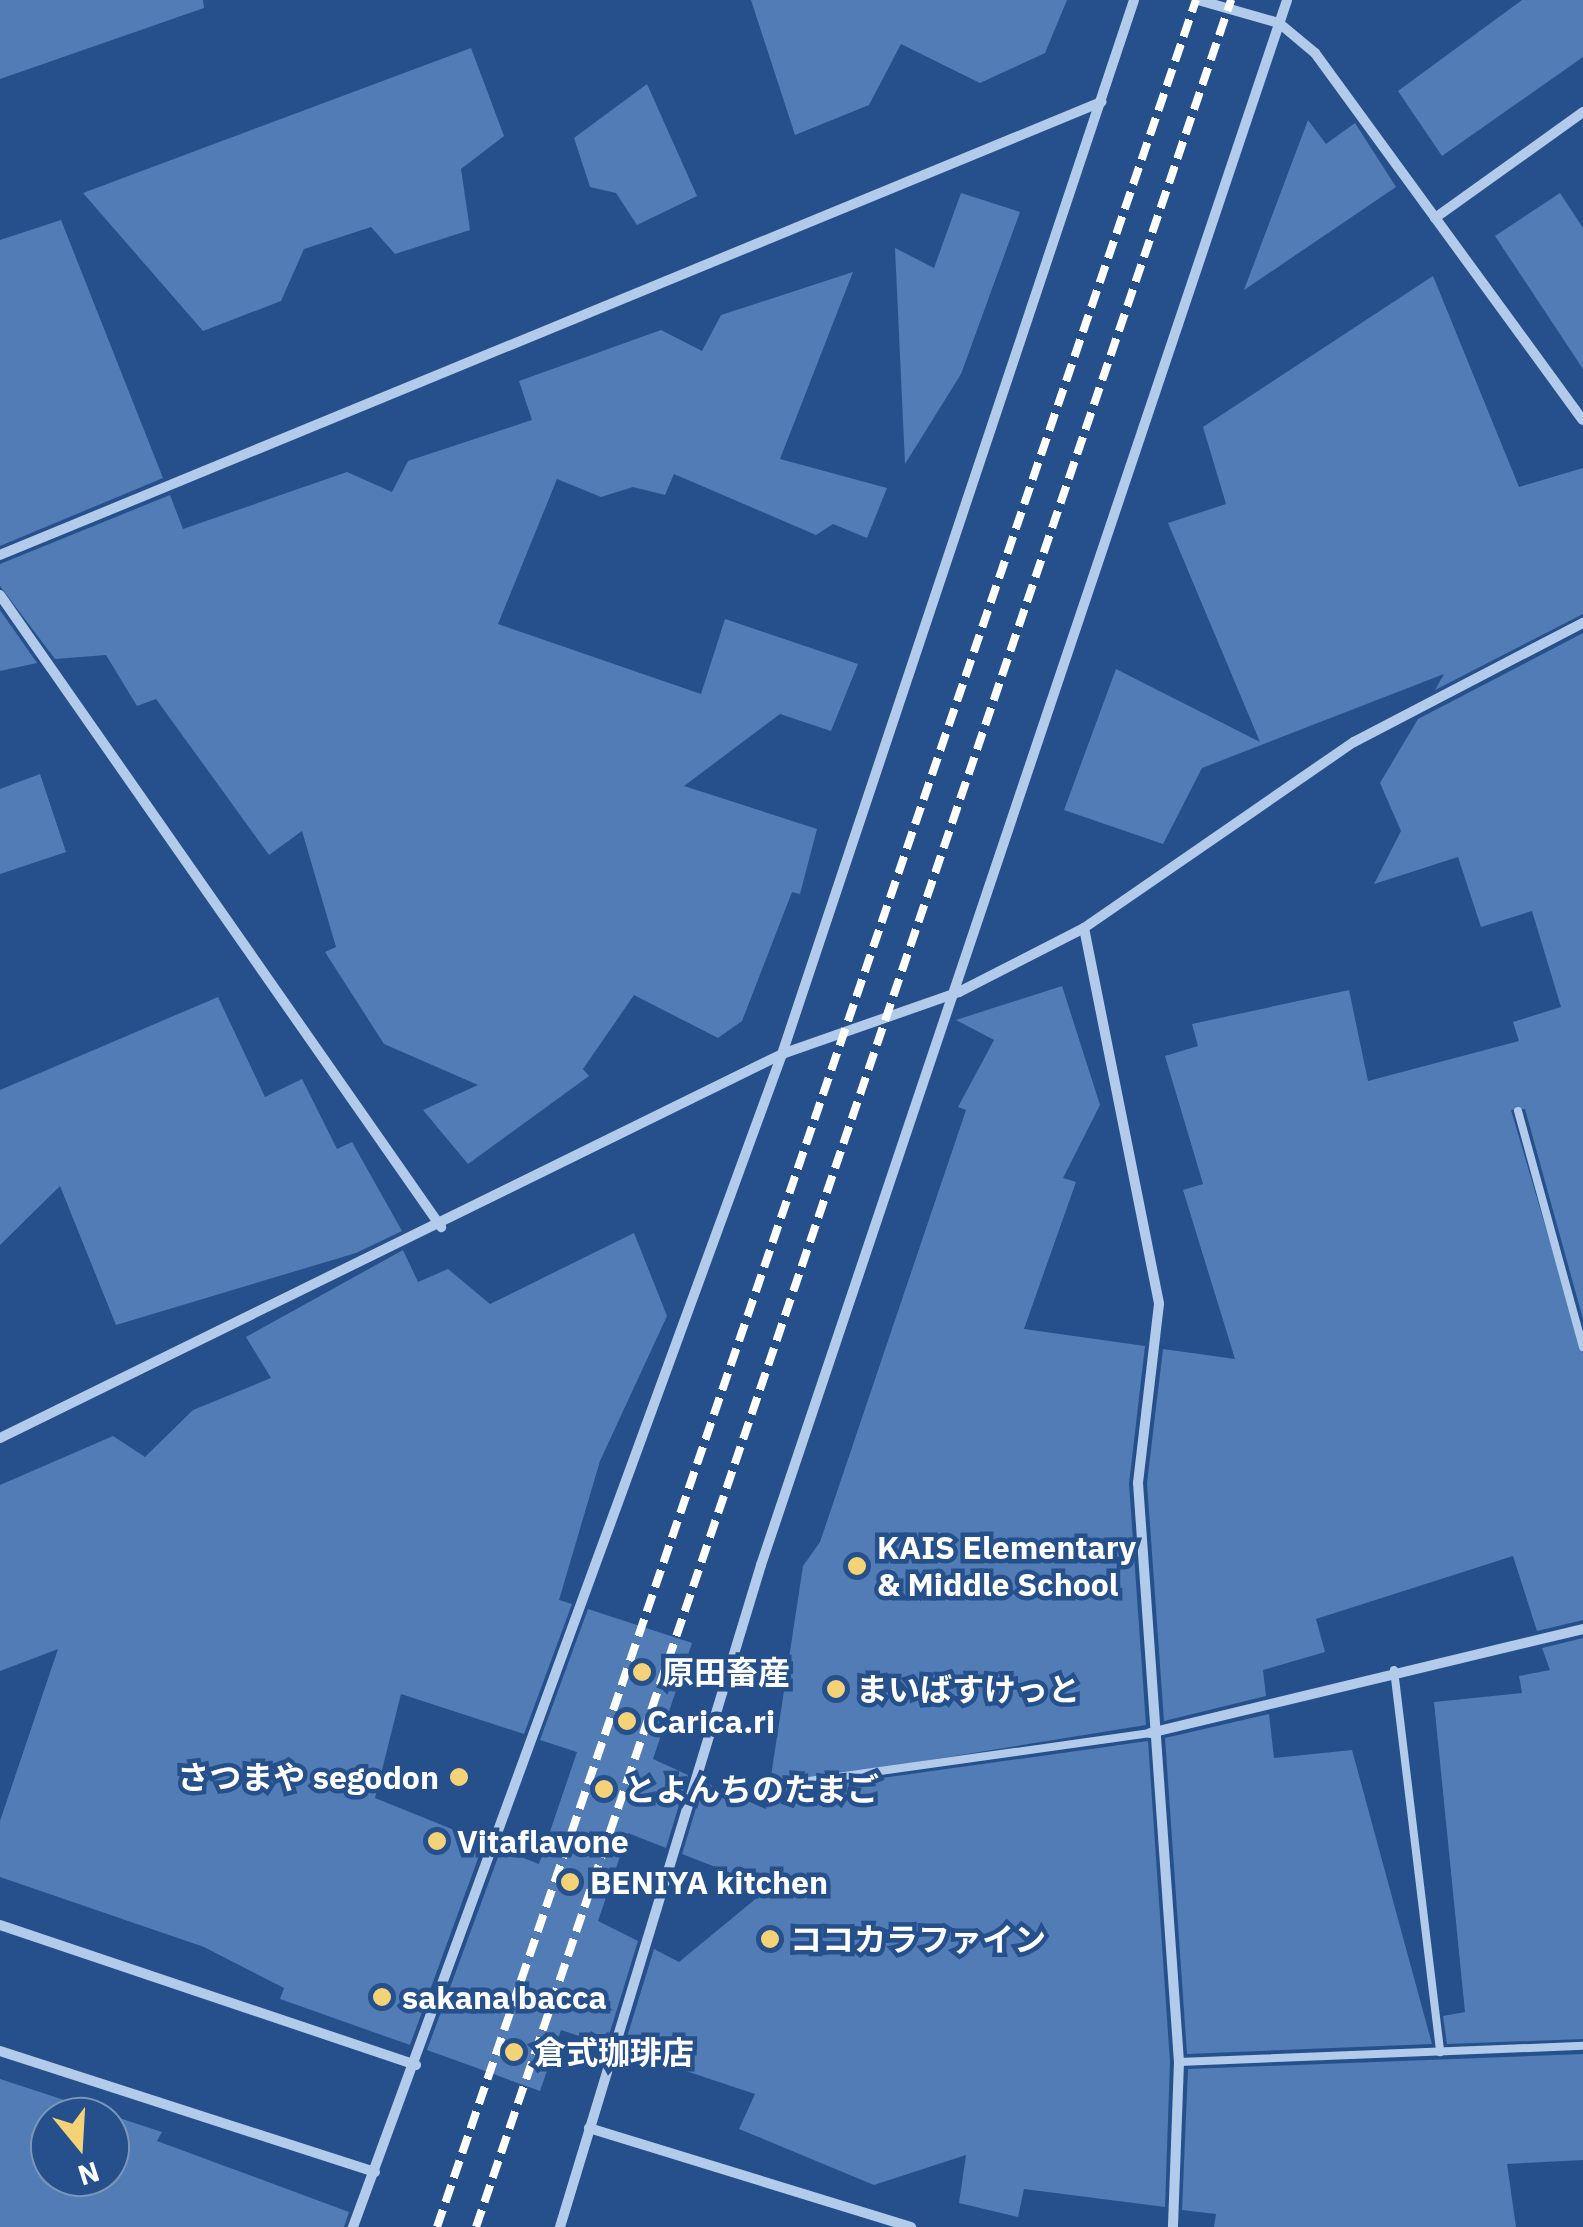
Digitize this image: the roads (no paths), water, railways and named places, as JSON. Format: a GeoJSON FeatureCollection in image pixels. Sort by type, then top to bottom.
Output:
{"type":"FeatureCollection","features":[{"type":"Feature","properties":{"kind":"street"},"geometry":{"type":"LineString","coordinates":[[353,2227],[416,2065],[782,1054],[1134,0]]}},
{"type":"Feature","properties":{"kind":"street"},"geometry":{"type":"LineString","coordinates":[[1198,0],[1280,23],[1315,54],[1583,420]]}},
{"type":"Feature","properties":{"kind":"street"},"geometry":{"type":"LineString","coordinates":[[560,2227],[761,1566],[959,992],[1288,0]]}},
{"type":"Feature","properties":{"kind":"street"},"geometry":{"type":"LineString","coordinates":[[0,555],[1101,102]]}},
{"type":"Feature","properties":{"kind":"street"},"geometry":{"type":"LineString","coordinates":[[1435,218],[1583,112]]}},
{"type":"Feature","properties":{"kind":"street"},"geometry":{"type":"LineString","coordinates":[[0,595],[441,1227]]}},
{"type":"Feature","properties":{"kind":"street"},"geometry":{"type":"LineString","coordinates":[[0,1438],[441,1227],[782,1054],[959,992],[1084,928],[1354,742],[1583,622]]}},
{"type":"Feature","properties":{"kind":"street"},"geometry":{"type":"LineString","coordinates":[[1084,928],[1159,1304],[1138,1482],[1150,1733],[1179,2062],[1173,2227]]}},
{"type":"Feature","properties":{"kind":"street"},"geometry":{"type":"LineString","coordinates":[[1150,1733],[1394,1670],[1583,1629]]}},
{"type":"Feature","properties":{"kind":"street"},"geometry":{"type":"LineString","coordinates":[[0,1925],[416,2065]]}},
{"type":"Feature","properties":{"kind":"street"},"geometry":{"type":"LineString","coordinates":[[0,2051],[375,2172]]}},
{"type":"Feature","properties":{"kind":"street"},"geometry":{"type":"LineString","coordinates":[[589,2128],[911,2227]]}},
{"type":"Feature","properties":{"kind":"lane"},"geometry":{"type":"LineString","coordinates":[[1518,1111],[1583,1347]]}},
{"type":"Feature","properties":{"kind":"lane"},"geometry":{"type":"LineString","coordinates":[[1394,1670],[1440,2052]]}},
{"type":"Feature","properties":{"kind":"lane"},"geometry":{"type":"LineString","coordinates":[[795,1783],[1150,1733]]}},
{"type":"Feature","properties":{"kind":"lane"},"geometry":{"type":"LineString","coordinates":[[1179,2062],[1583,2046]]}},
{"type":"Feature","properties":{"kind":"railway"},"geometry":{"type":"LineString","coordinates":[[437,2227],[1196,0]]}},
{"type":"Feature","properties":{"kind":"railway"},"geometry":{"type":"LineString","coordinates":[[476,2227],[1231,0]]}},
{"type":"Feature","properties":{"kind":"place","name":"KAIS Elementary & Middle School"},"geometry":{"type":"Point","coordinates":[857,1566]}},
{"type":"Feature","properties":{"kind":"place","name":"原田畜産"},"geometry":{"type":"Point","coordinates":[642,1672]}},
{"type":"Feature","properties":{"kind":"place","name":"まいばすけっと"},"geometry":{"type":"Point","coordinates":[836,1689]}},
{"type":"Feature","properties":{"kind":"place","name":"Carica.ri"},"geometry":{"type":"Point","coordinates":[627,1721]}},
{"type":"Feature","properties":{"kind":"place","name":"さつまや segodon"},"geometry":{"type":"Point","coordinates":[459,1777]}},
{"type":"Feature","properties":{"kind":"place","name":"とよんちのたまご"},"geometry":{"type":"Point","coordinates":[604,1789]}},
{"type":"Feature","properties":{"kind":"place","name":"Vitaflavone"},"geometry":{"type":"Point","coordinates":[437,1841]}},
{"type":"Feature","properties":{"kind":"place","name":"BENIYA kitchen"},"geometry":{"type":"Point","coordinates":[570,1882]}},
{"type":"Feature","properties":{"kind":"place","name":"ココカラファイン"},"geometry":{"type":"Point","coordinates":[770,1939]}},
{"type":"Feature","properties":{"kind":"place","name":"sakana bacca"},"geometry":{"type":"Point","coordinates":[382,1997]}},
{"type":"Feature","properties":{"kind":"place","name":"倉式珈琲店"},"geometry":{"type":"Point","coordinates":[514,2052]}}]}
